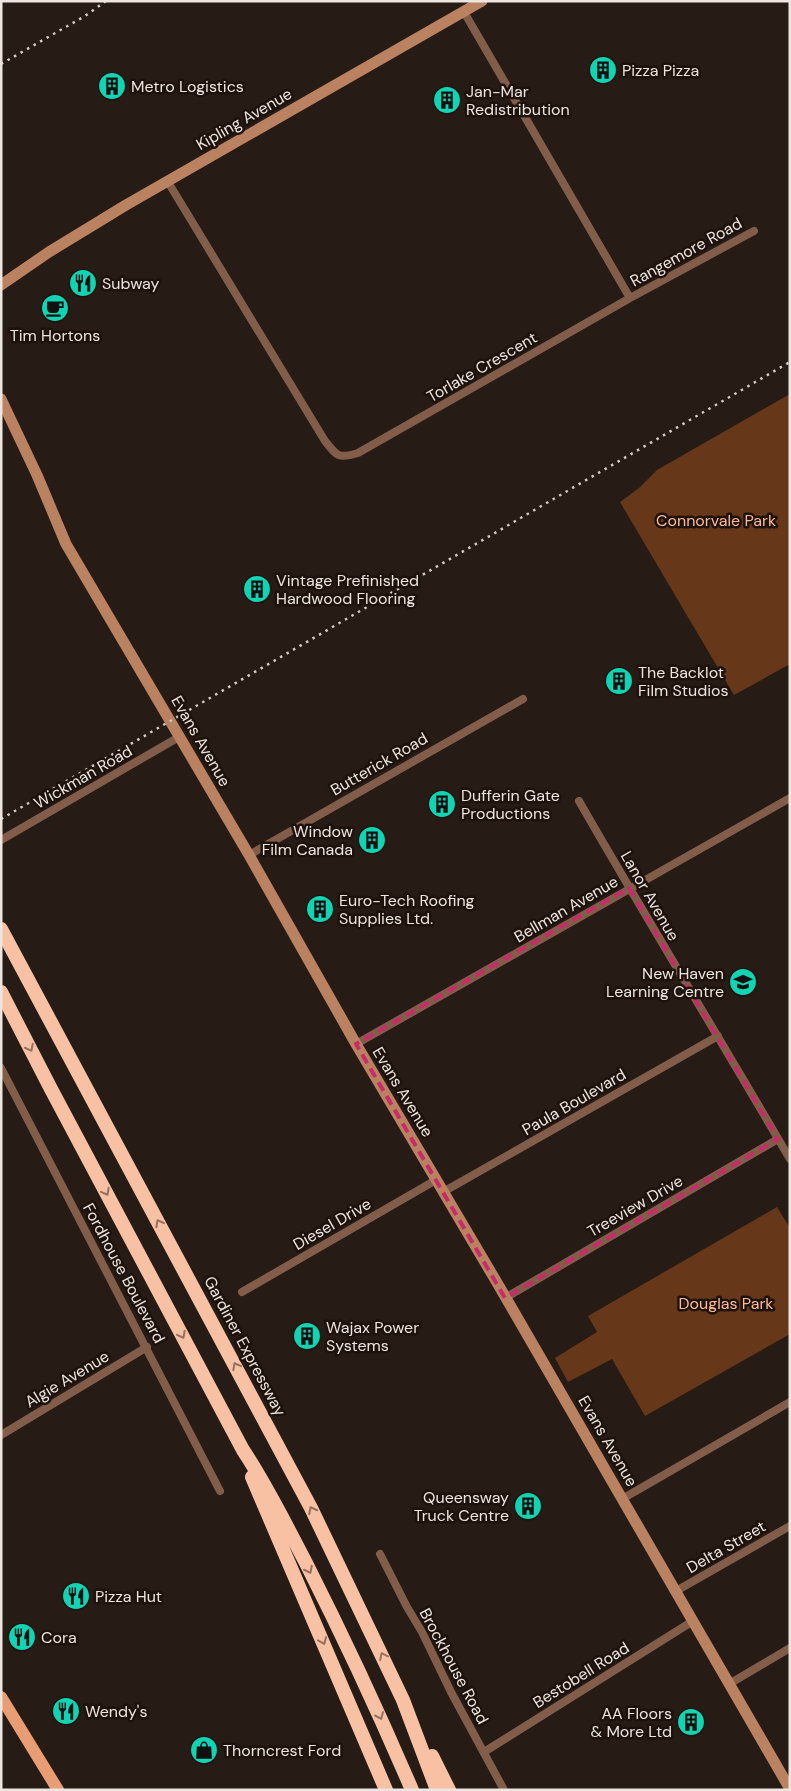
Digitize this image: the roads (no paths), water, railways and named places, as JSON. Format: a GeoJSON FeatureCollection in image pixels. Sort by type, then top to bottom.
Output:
{"type":"FeatureCollection","features":[{"type":"Feature","properties":{"kind":"highway","name":"Gardiner Expressway"},"geometry":{"type":"LineString","coordinates":[[1,929],[306,1499],[403,1700],[437,1790]]}},
{"type":"Feature","properties":{"kind":"highway"},"geometry":{"type":"LineString","coordinates":[[3,997],[243,1450],[262,1478],[355,1660],[412,1790]]}},
{"type":"Feature","properties":{"kind":"highway"},"geometry":{"type":"LineString","coordinates":[[243,1450],[268,1516],[386,1790]]}},
{"type":"Feature","properties":{"kind":"highway"},"geometry":{"type":"LineString","coordinates":[[403,1700],[449,1790]]}},
{"type":"Feature","properties":{"kind":"main road","name":"Kipling Avenue"},"geometry":{"type":"LineString","coordinates":[[1,285],[90,226],[482,1]]}},
{"type":"Feature","properties":{"kind":"main road","name":"Kipling Avenue"},"geometry":{"type":"LineString","coordinates":[[1,295],[25,270]]}},
{"type":"Feature","properties":{"kind":"main road","name":"Evans Avenue"},"geometry":{"type":"LineString","coordinates":[[1,392],[3,401],[66,544],[249,854],[356,1044],[506,1298],[729,1684],[786,1774],[790,1788]]}},
{"type":"Feature","properties":{"kind":"main road"},"geometry":{"type":"LineString","coordinates":[[1,1696],[58,1790]]}},
{"type":"Feature","properties":{"kind":"street"},"geometry":{"type":"LineString","coordinates":[[464,12],[630,298]]}},
{"type":"Feature","properties":{"kind":"street","name":"Torlake Crescent"},"geometry":{"type":"LineString","coordinates":[[168,182],[325,441],[336,454],[344,457],[358,453],[630,298]]}},
{"type":"Feature","properties":{"kind":"street","name":"Rangemore Road"},"geometry":{"type":"LineString","coordinates":[[630,298],[754,231]]}},
{"type":"Feature","properties":{"kind":"street","name":"Butterick Road"},"geometry":{"type":"LineString","coordinates":[[249,854],[523,698]]}},
{"type":"Feature","properties":{"kind":"street","name":"Wickman Road"},"geometry":{"type":"LineString","coordinates":[[1,840],[179,737]]}},
{"type":"Feature","properties":{"kind":"street","name":"Bellman Avenue"},"geometry":{"type":"LineString","coordinates":[[356,1044],[790,798]]}},
{"type":"Feature","properties":{"kind":"street","name":"Lanor Avenue"},"geometry":{"type":"LineString","coordinates":[[578,801],[790,1158]]}},
{"type":"Feature","properties":{"kind":"street","name":"Paula Boulevard"},"geometry":{"type":"LineString","coordinates":[[443,1192],[718,1036]]}},
{"type":"Feature","properties":{"kind":"street","name":"Fordhouse Boulevard"},"geometry":{"type":"LineString","coordinates":[[1,1068],[220,1491]]}},
{"type":"Feature","properties":{"kind":"street","name":"Treeview Drive"},"geometry":{"type":"LineString","coordinates":[[506,1298],[778,1139]]}},
{"type":"Feature","properties":{"kind":"street","name":"Diesel Drive"},"geometry":{"type":"LineString","coordinates":[[242,1292],[436,1180]]}},
{"type":"Feature","properties":{"kind":"street","name":"Algie Avenue"},"geometry":{"type":"LineString","coordinates":[[1,1435],[147,1347]]}},
{"type":"Feature","properties":{"kind":"street"},"geometry":{"type":"LineString","coordinates":[[622,1498],[790,1402]]}},
{"type":"Feature","properties":{"kind":"street","name":"Delta Street"},"geometry":{"type":"LineString","coordinates":[[676,1591],[790,1526]]}},
{"type":"Feature","properties":{"kind":"street","name":"Brockhouse Road"},"geometry":{"type":"LineString","coordinates":[[380,1554],[504,1790]]}},
{"type":"Feature","properties":{"kind":"street","name":"Bestobell Road"},"geometry":{"type":"LineString","coordinates":[[484,1752],[693,1621]]}},
{"type":"Feature","properties":{"kind":"street"},"geometry":{"type":"LineString","coordinates":[[729,1684],[790,1648]]}},
{"type":"Feature","properties":{"kind":"railway"},"geometry":{"type":"LineString","coordinates":[[1,64],[85,16],[106,1]]}},
{"type":"Feature","properties":{"kind":"railway"},"geometry":{"type":"LineString","coordinates":[[1,819],[790,362]]}},
{"type":"Feature","properties":{"kind":"place","name":"Pizza Pizza"},"geometry":{"type":"Point","coordinates":[603,70]}},
{"type":"Feature","properties":{"kind":"place","name":"Metro Logistics"},"geometry":{"type":"Point","coordinates":[112,86]}},
{"type":"Feature","properties":{"kind":"place","name":"Jan-Mar Redistribution"},"geometry":{"type":"Point","coordinates":[447,100]}},
{"type":"Feature","properties":{"kind":"place","name":"Subway"},"geometry":{"type":"Point","coordinates":[83,283]}},
{"type":"Feature","properties":{"kind":"place","name":"Tim Hortons"},"geometry":{"type":"Point","coordinates":[55,308]}},
{"type":"Feature","properties":{"kind":"place","name":"Vintage Prefinished Hardwood Flooring"},"geometry":{"type":"Point","coordinates":[257,589]}},
{"type":"Feature","properties":{"kind":"place","name":"The Backlot Film Studios"},"geometry":{"type":"Point","coordinates":[619,681]}},
{"type":"Feature","properties":{"kind":"place","name":"Dufferin Gate Productions"},"geometry":{"type":"Point","coordinates":[442,804]}},
{"type":"Feature","properties":{"kind":"place","name":"Window Film Canada"},"geometry":{"type":"Point","coordinates":[372,840]}},
{"type":"Feature","properties":{"kind":"place","name":"Euro-Tech Roofing Supplies Ltd."},"geometry":{"type":"Point","coordinates":[320,909]}},
{"type":"Feature","properties":{"kind":"place","name":"New Haven Learning Centre"},"geometry":{"type":"Point","coordinates":[743,982]}},
{"type":"Feature","properties":{"kind":"place","name":"Wajax Power Systems"},"geometry":{"type":"Point","coordinates":[307,1336]}},
{"type":"Feature","properties":{"kind":"place","name":"Queensway Truck Centre"},"geometry":{"type":"Point","coordinates":[528,1506]}},
{"type":"Feature","properties":{"kind":"place","name":"Pizza Hut"},"geometry":{"type":"Point","coordinates":[76,1596]}},
{"type":"Feature","properties":{"kind":"place","name":"Cora"},"geometry":{"type":"Point","coordinates":[22,1637]}},
{"type":"Feature","properties":{"kind":"place","name":"Wendy's"},"geometry":{"type":"Point","coordinates":[66,1711]}},
{"type":"Feature","properties":{"kind":"place","name":"AA Floors & More Ltd"},"geometry":{"type":"Point","coordinates":[691,1722]}},
{"type":"Feature","properties":{"kind":"place","name":"Thorncrest Ford"},"geometry":{"type":"Point","coordinates":[204,1750]}},
{"type":"Feature","properties":{"kind":"park label","name":"Connorvale Park"},"geometry":{"type":"Point","coordinates":[716,520]}},
{"type":"Feature","properties":{"kind":"park label","name":"Douglas Park"},"geometry":{"type":"Point","coordinates":[726,1303]}}]}
